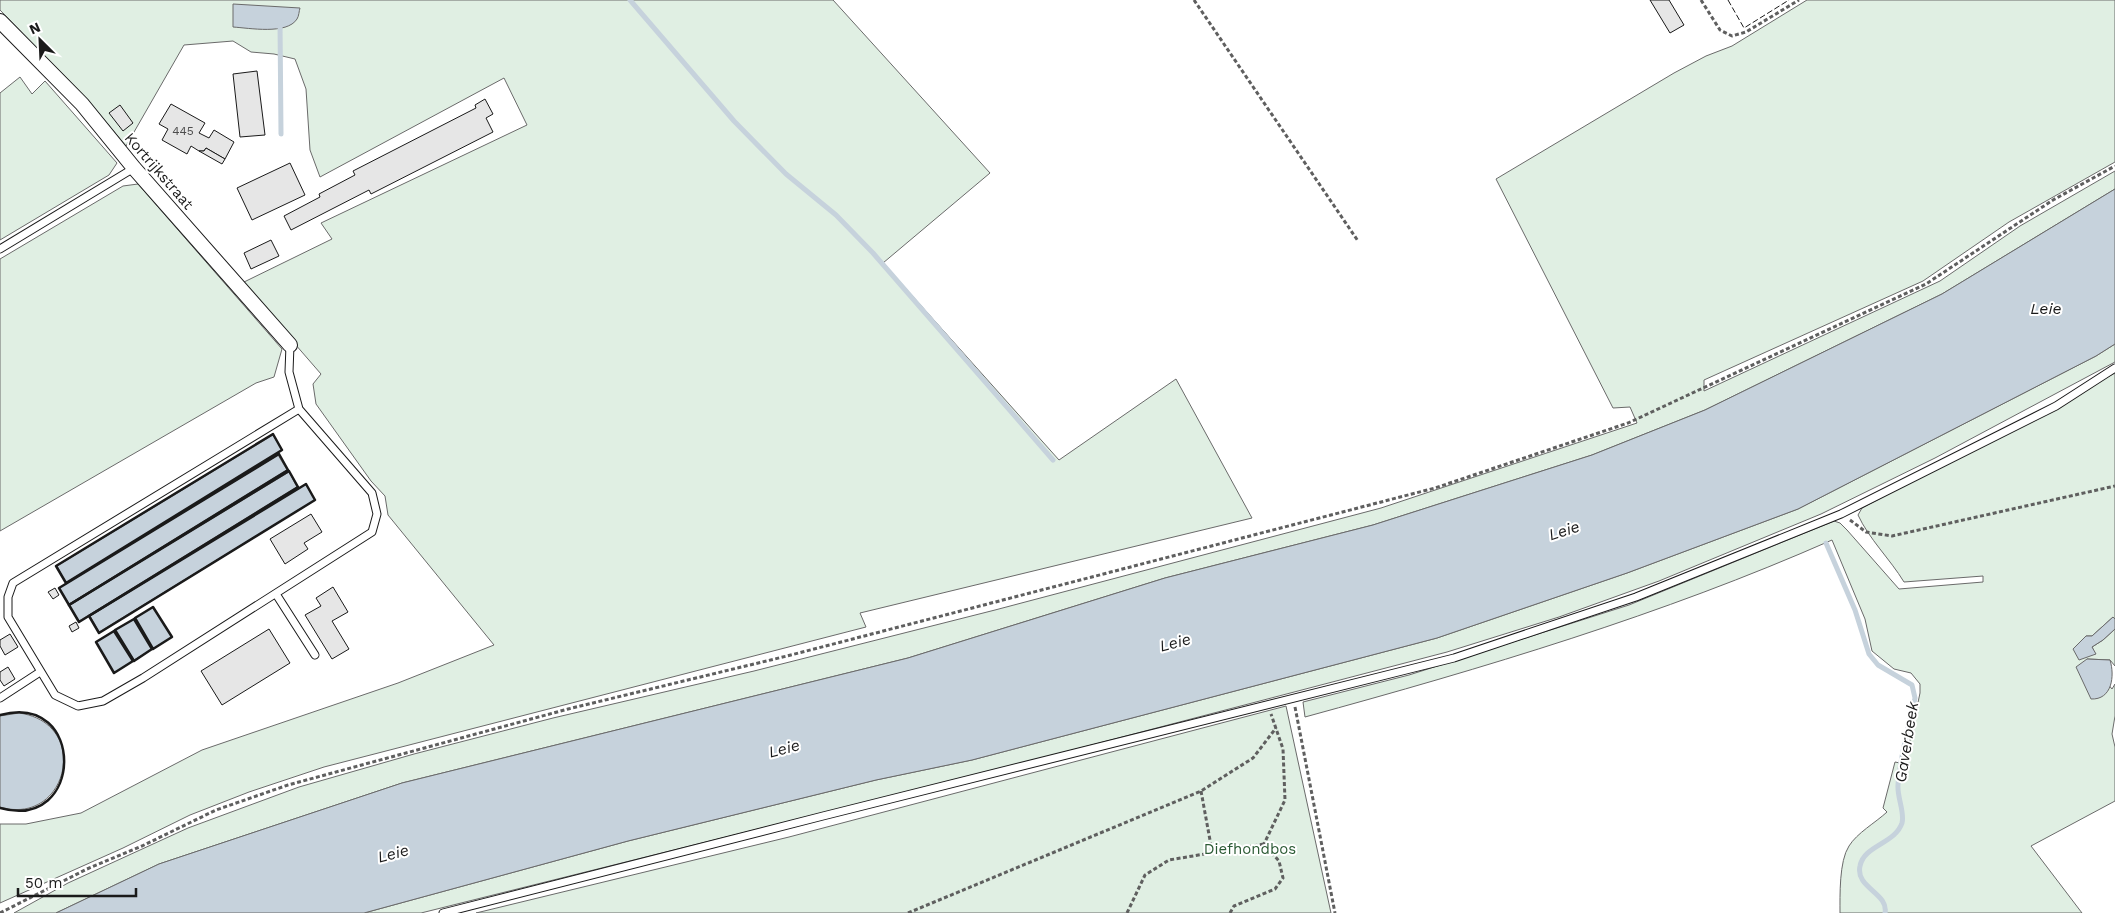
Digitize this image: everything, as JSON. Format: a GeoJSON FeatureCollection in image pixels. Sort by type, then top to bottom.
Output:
{"type":"FeatureCollection","features":[{"type":"Feature","properties":{"kind":"street","name":"Kortrijkstraat"},"geometry":{"type":"LineString","coordinates":[[0,21],[82,104],[134,168],[290,345]]}},
{"type":"Feature","properties":{"kind":"lane"},"geometry":{"type":"LineString","coordinates":[[0,249],[134,168]]}},
{"type":"Feature","properties":{"kind":"lane"},"geometry":{"type":"LineString","coordinates":[[290,345],[289,372],[299,409],[372,493],[377,514],[372,532],[103,701],[78,706],[55,695],[8,617],[8,597],[13,583],[299,409]]}},
{"type":"Feature","properties":{"kind":"lane"},"geometry":{"type":"LineString","coordinates":[[443,913],[1454,658],[1627,600],[1842,514],[2056,406],[2115,368]]}},
{"type":"Feature","properties":{"kind":"lane"},"geometry":{"type":"LineString","coordinates":[[276,594],[315,654]]}},
{"type":"Feature","properties":{"kind":"lane"},"geometry":{"type":"LineString","coordinates":[[0,698],[40,672]]}},
{"type":"Feature","properties":{"kind":"path"},"geometry":{"type":"LineString","coordinates":[[1194,0],[1358,241]]}},
{"type":"Feature","properties":{"kind":"path"},"geometry":{"type":"LineString","coordinates":[[1702,0],[1720,30],[1732,36],[1746,32],[1799,0]]}},
{"type":"Feature","properties":{"kind":"path"},"geometry":{"type":"LineString","coordinates":[[0,913],[90,867],[142,846],[216,810],[288,785],[568,709],[787,656],[1435,488],[1628,423],[1926,284],[2053,200],[2115,166]]}},
{"type":"Feature","properties":{"kind":"path"},"geometry":{"type":"LineString","coordinates":[[1842,514],[1866,532],[1892,536],[2115,486]]}},
{"type":"Feature","properties":{"kind":"path"},"geometry":{"type":"LineString","coordinates":[[1294,698],[1335,913]]}},
{"type":"Feature","properties":{"kind":"path"},"geometry":{"type":"LineString","coordinates":[[908,913],[1201,791],[1254,758],[1276,728],[1282,749],[1285,800],[1264,844]]}},
{"type":"Feature","properties":{"kind":"path"},"geometry":{"type":"LineString","coordinates":[[1201,791],[1212,851]]}},
{"type":"Feature","properties":{"kind":"path"},"geometry":{"type":"LineString","coordinates":[[1127,913],[1145,875],[1169,860],[1212,851],[1264,844]]}},
{"type":"Feature","properties":{"kind":"path"},"geometry":{"type":"LineString","coordinates":[[1230,913],[1234,906],[1275,890],[1283,878],[1279,861],[1264,844]]}},
{"type":"Feature","properties":{"kind":"green space"},"geometry":{"type":"Polygon","coordinates":[[[0,0],[833,0],[990,173],[883,263],[1059,460],[1176,379],[1252,518],[860,613],[866,627],[324,767],[249,792],[190,815],[123,848],[0,903],[0,824],[26,824],[81,813],[202,750],[398,683],[494,645],[388,515],[385,496],[371,481],[316,404],[313,384],[321,374],[242,283],[332,239],[321,223],[527,125],[504,78],[320,177],[310,150],[306,89],[295,59],[274,54],[251,52],[233,41],[184,45],[126,146],[85,97],[0,10],[0,0]]]}},
{"type":"Feature","properties":{"kind":"green space"},"geometry":{"type":"Polygon","coordinates":[[[1807,0],[2115,0],[2115,162],[2009,222],[1923,281],[1704,380],[1704,391],[1940,281],[2020,226],[2115,171],[2115,189],[1942,294],[1705,410],[1592,455],[1373,525],[1165,578],[908,658],[402,783],[159,864],[56,913],[14,913],[68,883],[188,828],[299,787],[414,754],[553,718],[754,671],[995,610],[1381,508],[1637,423],[1630,407],[1613,408],[1496,179],[1674,73],[1706,56],[1732,46],[1807,0]]]}},
{"type":"Feature","properties":{"kind":"green space"},"geometry":{"type":"Polygon","coordinates":[[[20,77],[32,94],[45,81],[117,163],[109,175],[0,240],[0,93],[20,77]]]}},
{"type":"Feature","properties":{"kind":"green space"},"geometry":{"type":"Polygon","coordinates":[[[138,184],[282,349],[274,377],[256,383],[0,531],[0,259],[123,186],[138,184]]]}},
{"type":"Feature","properties":{"kind":"green space"},"geometry":{"type":"Polygon","coordinates":[[[2115,344],[2115,362],[1935,458],[1821,514],[1659,581],[1559,617],[1447,652],[1019,764],[421,913],[364,913],[628,841],[876,780],[972,760],[1437,638],[1627,573],[1798,509],[2096,356],[2115,344]]]}},
{"type":"Feature","properties":{"kind":"green space"},"geometry":{"type":"Polygon","coordinates":[[[2115,373],[2115,619],[2113,617],[2092,636],[2086,636],[2095,654],[2092,647],[2115,629],[2115,666],[2110,660],[2087,659],[2112,689],[2115,684],[2115,716],[2112,734],[2115,747],[2115,801],[2031,846],[2082,913],[1840,913],[1843,860],[1849,846],[1857,837],[1887,812],[1883,808],[1895,762],[1905,764],[1920,693],[1920,684],[1911,673],[1894,669],[1872,651],[1865,619],[1832,540],[1768,567],[1638,616],[1506,659],[1305,717],[1303,702],[1409,675],[1629,605],[1834,521],[1840,523],[1847,530],[1899,589],[1983,582],[1983,576],[1904,582],[1863,524],[1858,515],[1862,508],[2115,373]]]}},
{"type":"Feature","properties":{"kind":"green space","name":"Diefhondbos"},"geometry":{"type":"Polygon","coordinates":[[[1286,706],[1331,913],[476,913],[789,837],[1286,706]]]}},
{"type":"Feature","properties":{"kind":"water"},"geometry":{"type":"Polygon","coordinates":[[[233,4],[300,8],[298,18],[292,24],[277,29],[258,29],[233,27],[233,4]]]}},
{"type":"Feature","properties":{"kind":"water","name":"Leie"},"geometry":{"type":"Polygon","coordinates":[[[2115,189],[2115,344],[2096,356],[1798,509],[1627,573],[1437,638],[972,760],[876,780],[628,841],[364,913],[56,913],[159,864],[402,783],[908,658],[1165,578],[1373,525],[1592,455],[1705,410],[1942,294],[2115,189]]]}},
{"type":"Feature","properties":{"kind":"water"},"geometry":{"type":"Polygon","coordinates":[[[273,435],[282,450],[66,583],[57,566],[273,435]]]}},
{"type":"Feature","properties":{"kind":"water"},"geometry":{"type":"Polygon","coordinates":[[[278,455],[287,470],[69,604],[59,588],[278,455]]]}},
{"type":"Feature","properties":{"kind":"water"},"geometry":{"type":"Polygon","coordinates":[[[289,472],[297,487],[79,621],[69,605],[289,472]]]}},
{"type":"Feature","properties":{"kind":"water"},"geometry":{"type":"Polygon","coordinates":[[[306,484],[315,500],[99,632],[90,616],[306,484]]]}},
{"type":"Feature","properties":{"kind":"water"},"geometry":{"type":"Polygon","coordinates":[[[153,607],[172,637],[134,660],[115,630],[134,619],[151,646],[135,618],[153,607]]]}},
{"type":"Feature","properties":{"kind":"water"},"geometry":{"type":"Polygon","coordinates":[[[2113,617],[2115,619],[2115,629],[2092,647],[2096,654],[2079,660],[2073,649],[2086,636],[2092,636],[2113,617]]]}},
{"type":"Feature","properties":{"kind":"water"},"geometry":{"type":"Polygon","coordinates":[[[114,631],[133,661],[114,673],[96,642],[114,631]]]}},
{"type":"Feature","properties":{"kind":"water"},"geometry":{"type":"Polygon","coordinates":[[[2087,659],[2110,660],[2112,680],[2104,696],[2091,699],[2076,667],[2087,659]]]}},
{"type":"Feature","properties":{"kind":"water"},"geometry":{"type":"Polygon","coordinates":[[[19,713],[42,721],[56,735],[63,752],[62,771],[55,789],[42,802],[23,809],[0,807],[0,716],[19,713]]]}},
{"type":"Feature","properties":{"kind":"building"},"geometry":{"type":"Polygon","coordinates":[[[1650,0],[1669,0],[1684,25],[1670,33],[1650,0]]]}},
{"type":"Feature","properties":{"kind":"building"},"geometry":{"type":"Polygon","coordinates":[[[257,71],[265,135],[240,137],[233,74],[257,71]]]}},
{"type":"Feature","properties":{"kind":"building"},"geometry":{"type":"Polygon","coordinates":[[[485,99],[493,114],[486,118],[493,132],[371,194],[369,190],[291,230],[284,216],[320,197],[319,194],[355,175],[353,171],[476,108],[475,105],[485,99]]]}},
{"type":"Feature","properties":{"kind":"building"},"geometry":{"type":"Polygon","coordinates":[[[171,104],[205,123],[199,133],[209,138],[214,130],[234,142],[225,159],[206,148],[204,151],[199,151],[191,146],[187,154],[162,140],[168,129],[159,124],[171,104]]]}},
{"type":"Feature","properties":{"kind":"building"},"geometry":{"type":"Polygon","coordinates":[[[120,105],[133,123],[123,131],[109,113],[120,105]]]}},
{"type":"Feature","properties":{"kind":"building"},"geometry":{"type":"Polygon","coordinates":[[[206,148],[225,159],[222,164],[199,151],[204,151],[206,148]]]}},
{"type":"Feature","properties":{"kind":"building"},"geometry":{"type":"Polygon","coordinates":[[[290,163],[305,195],[252,220],[237,188],[290,163]]]}},
{"type":"Feature","properties":{"kind":"building"},"geometry":{"type":"Polygon","coordinates":[[[271,240],[279,256],[251,269],[244,253],[271,240]]]}},
{"type":"Feature","properties":{"kind":"building"},"geometry":{"type":"Polygon","coordinates":[[[311,514],[322,532],[304,543],[308,549],[285,564],[270,539],[311,514]]]}},
{"type":"Feature","properties":{"kind":"building"},"geometry":{"type":"Polygon","coordinates":[[[333,587],[348,612],[332,621],[349,649],[332,659],[305,615],[321,606],[316,598],[333,587]]]}},
{"type":"Feature","properties":{"kind":"building"},"geometry":{"type":"Polygon","coordinates":[[[55,588],[59,595],[53,599],[48,592],[55,588]]]}},
{"type":"Feature","properties":{"kind":"building"},"geometry":{"type":"Polygon","coordinates":[[[76,622],[79,628],[72,632],[69,626],[76,622]]]}},
{"type":"Feature","properties":{"kind":"building"},"geometry":{"type":"Polygon","coordinates":[[[269,629],[290,663],[222,705],[201,671],[269,629]]]}},
{"type":"Feature","properties":{"kind":"building"},"geometry":{"type":"Polygon","coordinates":[[[10,634],[18,647],[5,655],[0,646],[0,640],[10,634]]]}},
{"type":"Feature","properties":{"kind":"building"},"geometry":{"type":"Polygon","coordinates":[[[8,667],[15,679],[4,686],[0,680],[0,672],[8,667]]]}},
{"type":"Feature","properties":{"kind":"waterway"},"geometry":{"type":"LineString","coordinates":[[630,0],[734,121],[786,174],[836,215],[873,253],[1053,460]]}},
{"type":"Feature","properties":{"kind":"waterway"},"geometry":{"type":"LineString","coordinates":[[280,22],[281,134]]}},
{"type":"Feature","properties":{"kind":"waterway","name":"Gaverbeek"},"geometry":{"type":"LineString","coordinates":[[1826,543],[1855,610],[1869,654],[1878,665],[1912,685],[1915,698],[1899,774],[1898,790],[1902,823],[1893,836],[1867,853],[1860,866],[1862,880],[1882,900],[1885,906],[1885,913]]}},
{"type":"Feature","properties":{"kind":"fence"},"geometry":{"type":"LineString","coordinates":[[1728,0],[1744,28],[1789,0]]}},
{"type":"Feature","properties":{"kind":"wall"},"geometry":{"type":"LineString","coordinates":[[273,434],[282,450],[66,583],[56,566],[273,434]]}},
{"type":"Feature","properties":{"kind":"wall"},"geometry":{"type":"LineString","coordinates":[[279,454],[288,470],[69,605],[59,588],[279,454]]}},
{"type":"Feature","properties":{"kind":"wall"},"geometry":{"type":"LineString","coordinates":[[289,471],[298,487],[79,622],[69,605],[289,471]]}},
{"type":"Feature","properties":{"kind":"wall"},"geometry":{"type":"LineString","coordinates":[[306,484],[315,500],[99,633],[89,616],[306,484]]}},
{"type":"Feature","properties":{"kind":"wall"},"geometry":{"type":"LineString","coordinates":[[153,607],[172,637],[153,649],[135,618],[153,607]]}},
{"type":"Feature","properties":{"kind":"wall"},"geometry":{"type":"LineString","coordinates":[[134,619],[152,649],[134,661],[115,630],[134,619]]}},
{"type":"Feature","properties":{"kind":"wall"},"geometry":{"type":"LineString","coordinates":[[114,631],[133,661],[114,673],[96,642],[114,631]]}},
{"type":"Feature","properties":{"kind":"wall"},"geometry":{"type":"LineString","coordinates":[[0,715],[28,713],[48,723],[60,740],[64,761],[60,783],[48,800],[28,810],[0,808]]}}]}
